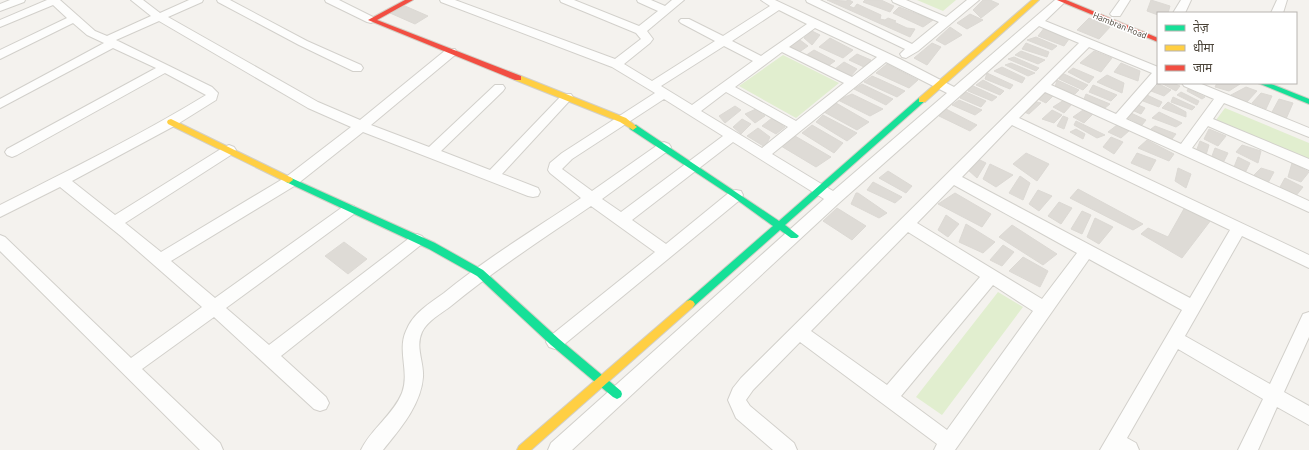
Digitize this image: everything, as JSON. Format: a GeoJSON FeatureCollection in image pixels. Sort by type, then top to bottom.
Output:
{"type":"FeatureCollection","features":[{"type":"Feature","properties":{"kind":"street"},"geometry":{"type":"LineString","coordinates":[[0,8],[20,0]]}},
{"type":"Feature","properties":{"kind":"street"},"geometry":{"type":"LineString","coordinates":[[0,24],[53,0],[91,32],[212,93],[210,100],[171,122],[60,179],[0,212]]}},
{"type":"Feature","properties":{"kind":"street"},"geometry":{"type":"LineString","coordinates":[[136,0],[159,17],[313,105],[362,126],[533,192]]}},
{"type":"Feature","properties":{"kind":"street"},"geometry":{"type":"LineString","coordinates":[[0,104],[110,42],[159,17],[198,0]]}},
{"type":"Feature","properties":{"kind":"street"},"geometry":{"type":"LineString","coordinates":[[222,0],[303,44],[357,68]]}},
{"type":"Feature","properties":{"kind":"street"},"geometry":{"type":"LineString","coordinates":[[330,0],[371,20],[623,120],[736,195],[794,236]]}},
{"type":"Feature","properties":{"kind":"street"},"geometry":{"type":"LineString","coordinates":[[371,20],[410,0]]}},
{"type":"Feature","properties":{"kind":"street"},"geometry":{"type":"LineString","coordinates":[[445,0],[616,64],[733,135],[834,199]]}},
{"type":"Feature","properties":{"kind":"street"},"geometry":{"type":"LineString","coordinates":[[566,0],[640,31],[646,36],[646,41],[616,64]]}},
{"type":"Feature","properties":{"kind":"street"},"geometry":{"type":"LineString","coordinates":[[642,0],[666,10]]}},
{"type":"Feature","properties":{"kind":"street"},"geometry":{"type":"LineString","coordinates":[[640,31],[679,0]]}},
{"type":"Feature","properties":{"kind":"street"},"geometry":{"type":"LineString","coordinates":[[766,0],[956,93]]}},
{"type":"Feature","properties":{"kind":"street"},"geometry":{"type":"LineString","coordinates":[[789,11],[806,0]]}},
{"type":"Feature","properties":{"kind":"street"},"geometry":{"type":"LineString","coordinates":[[811,0],[914,48]]}},
{"type":"Feature","properties":{"kind":"street"},"geometry":{"type":"LineString","coordinates":[[897,0],[948,22]]}},
{"type":"Feature","properties":{"kind":"street"},"geometry":{"type":"LineString","coordinates":[[763,154],[853,83],[914,48],[974,0]]}},
{"type":"Feature","properties":{"kind":"street"},"geometry":{"type":"LineString","coordinates":[[523,450],[1036,0]]}},
{"type":"Feature","properties":{"kind":"street"},"geometry":{"type":"LineString","coordinates":[[558,450],[617,394],[834,199],[1038,22],[1061,0]]}},
{"type":"Feature","properties":{"kind":"street","name":"Hambran Road"},"geometry":{"type":"LineString","coordinates":[[1061,0],[1157,40]]}},
{"type":"Feature","properties":{"kind":"street","name":"Hambran Road"},"geometry":{"type":"LineString","coordinates":[[1082,0],[1157,31]]}},
{"type":"Feature","properties":{"kind":"street"},"geometry":{"type":"LineString","coordinates":[[1116,14],[1125,0]]}},
{"type":"Feature","properties":{"kind":"street"},"geometry":{"type":"LineString","coordinates":[[1180,12],[1186,0]]}},
{"type":"Feature","properties":{"kind":"street"},"geometry":{"type":"LineString","coordinates":[[1277,12],[1282,0]]}},
{"type":"Feature","properties":{"kind":"street"},"geometry":{"type":"LineString","coordinates":[[666,252],[561,176],[555,170],[555,166],[623,120],[659,90],[724,41],[778,6]]}},
{"type":"Feature","properties":{"kind":"street"},"geometry":{"type":"LineString","coordinates":[[0,55],[73,18]]}},
{"type":"Feature","properties":{"kind":"street"},"geometry":{"type":"LineString","coordinates":[[685,21],[762,62]]}},
{"type":"Feature","properties":{"kind":"street"},"geometry":{"type":"LineString","coordinates":[[1038,22],[1157,71]]}},
{"type":"Feature","properties":{"kind":"street"},"geometry":{"type":"LineString","coordinates":[[692,111],[815,24]]}},
{"type":"Feature","properties":{"kind":"street"},"geometry":{"type":"LineString","coordinates":[[787,450],[747,416],[739,406],[737,400],[739,394],[747,384],[1087,42]]}},
{"type":"Feature","properties":{"kind":"street"},"geometry":{"type":"LineString","coordinates":[[782,48],[853,83]]}},
{"type":"Feature","properties":{"kind":"street"},"geometry":{"type":"LineString","coordinates":[[160,260],[291,181],[362,126],[451,52]]}},
{"type":"Feature","properties":{"kind":"street"},"geometry":{"type":"LineString","coordinates":[[12,152],[165,68]]}},
{"type":"Feature","properties":{"kind":"street"},"geometry":{"type":"LineString","coordinates":[[1118,120],[1157,75]]}},
{"type":"Feature","properties":{"kind":"street"},"geometry":{"type":"LineString","coordinates":[[1190,84],[1309,133]]}},
{"type":"Feature","properties":{"kind":"street"},"geometry":{"type":"LineString","coordinates":[[1264,84],[1309,102]]}},
{"type":"Feature","properties":{"kind":"street"},"geometry":{"type":"LineString","coordinates":[[1286,84],[1309,93]]}},
{"type":"Feature","properties":{"kind":"street"},"geometry":{"type":"LineString","coordinates":[[1043,86],[1309,207]]}},
{"type":"Feature","properties":{"kind":"street"},"geometry":{"type":"LineString","coordinates":[[726,87],[797,127]]}},
{"type":"Feature","properties":{"kind":"street"},"geometry":{"type":"LineString","coordinates":[[431,153],[499,88]]}},
{"type":"Feature","properties":{"kind":"street"},"geometry":{"type":"LineString","coordinates":[[492,176],[567,97]]}},
{"type":"Feature","properties":{"kind":"street"},"geometry":{"type":"LineString","coordinates":[[1184,150],[1222,97]]}},
{"type":"Feature","properties":{"kind":"street"},"geometry":{"type":"LineString","coordinates":[[1010,119],[1309,262]]}},
{"type":"Feature","properties":{"kind":"street"},"geometry":{"type":"LineString","coordinates":[[1206,120],[1309,165]]}},
{"type":"Feature","properties":{"kind":"street"},"geometry":{"type":"LineString","coordinates":[[171,122],[350,210],[470,266],[480,273],[555,342],[617,394]]}},
{"type":"Feature","properties":{"kind":"street"},"geometry":{"type":"LineString","coordinates":[[621,220],[733,135]]}},
{"type":"Feature","properties":{"kind":"street"},"geometry":{"type":"LineString","coordinates":[[371,450],[409,398],[414,385],[414,372],[410,342],[413,330],[420,321],[480,273],[592,198],[664,147]]}},
{"type":"Feature","properties":{"kind":"street"},"geometry":{"type":"LineString","coordinates":[[115,222],[229,150]]}},
{"type":"Feature","properties":{"kind":"street"},"geometry":{"type":"LineString","coordinates":[[952,178],[1193,308]]}},
{"type":"Feature","properties":{"kind":"street"},"geometry":{"type":"LineString","coordinates":[[60,179],[115,222],[214,306],[320,403]]}},
{"type":"Feature","properties":{"kind":"street"},"geometry":{"type":"LineString","coordinates":[[555,342],[736,195]]}},
{"type":"Feature","properties":{"kind":"street"},"geometry":{"type":"LineString","coordinates":[[130,368],[214,306],[350,210]]}},
{"type":"Feature","properties":{"kind":"street"},"geometry":{"type":"LineString","coordinates":[[907,224],[1044,309]]}},
{"type":"Feature","properties":{"kind":"street"},"geometry":{"type":"LineString","coordinates":[[1118,447],[1175,339],[1239,228]]}},
{"type":"Feature","properties":{"kind":"street"},"geometry":{"type":"LineString","coordinates":[[269,355],[417,240]]}},
{"type":"Feature","properties":{"kind":"street"},"geometry":{"type":"LineString","coordinates":[[0,241],[213,450]]}},
{"type":"Feature","properties":{"kind":"street"},"geometry":{"type":"LineString","coordinates":[[800,332],[888,397],[946,446],[1044,309],[1088,251]]}},
{"type":"Feature","properties":{"kind":"street"},"geometry":{"type":"LineString","coordinates":[[888,397],[991,276]]}},
{"type":"Feature","properties":{"kind":"street"},"geometry":{"type":"LineString","coordinates":[[1248,450],[1272,395],[1309,319]]}},
{"type":"Feature","properties":{"kind":"street"},"geometry":{"type":"LineString","coordinates":[[1175,339],[1309,416]]}},
{"type":"Feature","properties":{"kind":"green space"},"geometry":{"type":"Polygon","coordinates":[[[917,0],[956,0],[943,11],[917,0]]]}},
{"type":"Feature","properties":{"kind":"green space"},"geometry":{"type":"Polygon","coordinates":[[[783,55],[839,83],[796,118],[739,86],[783,55]]]}},
{"type":"Feature","properties":{"kind":"green space"},"geometry":{"type":"Polygon","coordinates":[[[1225,108],[1309,143],[1309,160],[1216,120],[1225,108]]]}},
{"type":"Feature","properties":{"kind":"green space"},"geometry":{"type":"Polygon","coordinates":[[[998,292],[1023,307],[942,415],[916,397],[998,292]]]}},
{"type":"Feature","properties":{"kind":"building"},"geometry":{"type":"Polygon","coordinates":[[[827,0],[849,0],[853,2],[849,6],[854,8],[857,4],[881,15],[880,19],[885,20],[888,18],[907,28],[915,29],[910,37],[827,0]]]}},
{"type":"Feature","properties":{"kind":"building"},"geometry":{"type":"Polygon","coordinates":[[[865,0],[881,0],[894,6],[890,12],[863,2],[865,0]]]}},
{"type":"Feature","properties":{"kind":"building"},"geometry":{"type":"Polygon","coordinates":[[[983,0],[990,0],[999,4],[981,18],[973,10],[983,0]]]}},
{"type":"Feature","properties":{"kind":"building"},"geometry":{"type":"Polygon","coordinates":[[[1151,0],[1170,6],[1168,12],[1157,12],[1157,15],[1147,11],[1151,0]]]}},
{"type":"Feature","properties":{"kind":"building"},"geometry":{"type":"Polygon","coordinates":[[[405,6],[428,16],[415,24],[390,13],[405,6]]]}},
{"type":"Feature","properties":{"kind":"building"},"geometry":{"type":"Polygon","coordinates":[[[899,7],[933,20],[923,27],[893,13],[899,7]]]}},
{"type":"Feature","properties":{"kind":"building"},"geometry":{"type":"Polygon","coordinates":[[[970,14],[983,20],[967,29],[957,23],[970,14]]]}},
{"type":"Feature","properties":{"kind":"building"},"geometry":{"type":"Polygon","coordinates":[[[1089,18],[1111,26],[1099,39],[1077,30],[1089,18]]]}},
{"type":"Feature","properties":{"kind":"building"},"geometry":{"type":"Polygon","coordinates":[[[950,27],[962,35],[945,45],[936,40],[950,27]]]}},
{"type":"Feature","properties":{"kind":"building"},"geometry":{"type":"Polygon","coordinates":[[[1045,27],[1069,39],[1064,46],[1038,36],[1045,27]]]}},
{"type":"Feature","properties":{"kind":"building"},"geometry":{"type":"Polygon","coordinates":[[[812,31],[820,35],[812,45],[804,38],[812,31]]]}},
{"type":"Feature","properties":{"kind":"building"},"geometry":{"type":"Polygon","coordinates":[[[1036,37],[1057,46],[1052,50],[1027,40],[1036,37]]]}},
{"type":"Feature","properties":{"kind":"building"},"geometry":{"type":"Polygon","coordinates":[[[830,38],[853,50],[843,58],[819,47],[830,38]]]}},
{"type":"Feature","properties":{"kind":"building"},"geometry":{"type":"Polygon","coordinates":[[[800,40],[808,46],[798,53],[790,46],[800,40]]]}},
{"type":"Feature","properties":{"kind":"building"},"geometry":{"type":"Polygon","coordinates":[[[932,43],[941,47],[927,65],[914,58],[932,43]]]}},
{"type":"Feature","properties":{"kind":"building"},"geometry":{"type":"Polygon","coordinates":[[[1026,43],[1049,52],[1047,57],[1022,49],[1026,43]]]}},
{"type":"Feature","properties":{"kind":"building"},"geometry":{"type":"Polygon","coordinates":[[[814,50],[835,61],[828,66],[805,56],[814,50]]]}},
{"type":"Feature","properties":{"kind":"building"},"geometry":{"type":"Polygon","coordinates":[[[1021,51],[1045,60],[1038,64],[1015,55],[1021,51]]]}},
{"type":"Feature","properties":{"kind":"building"},"geometry":{"type":"Polygon","coordinates":[[[1094,51],[1112,58],[1101,72],[1080,63],[1094,51]]]}},
{"type":"Feature","properties":{"kind":"building"},"geometry":{"type":"Polygon","coordinates":[[[857,54],[871,60],[864,67],[849,60],[857,54]]]}},
{"type":"Feature","properties":{"kind":"building"},"geometry":{"type":"Polygon","coordinates":[[[1014,57],[1039,68],[1036,71],[1008,59],[1014,57]]]}},
{"type":"Feature","properties":{"kind":"building"},"geometry":{"type":"Polygon","coordinates":[[[844,62],[857,69],[850,77],[835,69],[844,62]]]}},
{"type":"Feature","properties":{"kind":"building"},"geometry":{"type":"Polygon","coordinates":[[[1011,63],[1035,73],[1028,76],[1005,65],[1011,63]]]}},
{"type":"Feature","properties":{"kind":"building"},"geometry":{"type":"Polygon","coordinates":[[[1121,63],[1140,71],[1138,81],[1114,72],[1121,63]]]}},
{"type":"Feature","properties":{"kind":"building"},"geometry":{"type":"Polygon","coordinates":[[[887,64],[918,80],[909,88],[876,73],[887,64]]]}},
{"type":"Feature","properties":{"kind":"building"},"geometry":{"type":"Polygon","coordinates":[[[1002,67],[1025,78],[1022,83],[994,71],[1002,67]]]}},
{"type":"Feature","properties":{"kind":"building"},"geometry":{"type":"Polygon","coordinates":[[[1073,68],[1094,77],[1089,83],[1068,72],[1073,68]]]}},
{"type":"Feature","properties":{"kind":"building"},"geometry":{"type":"Polygon","coordinates":[[[987,73],[1013,85],[1010,89],[985,79],[987,73]]]}},
{"type":"Feature","properties":{"kind":"building"},"geometry":{"type":"Polygon","coordinates":[[[1064,74],[1088,85],[1083,90],[1059,79],[1064,74]]]}},
{"type":"Feature","properties":{"kind":"building"},"geometry":{"type":"Polygon","coordinates":[[[1107,75],[1124,83],[1122,93],[1097,82],[1107,75]]]}},
{"type":"Feature","properties":{"kind":"building"},"geometry":{"type":"Polygon","coordinates":[[[872,76],[905,91],[897,97],[864,82],[872,76]]]}},
{"type":"Feature","properties":{"kind":"building"},"geometry":{"type":"Polygon","coordinates":[[[983,80],[1004,91],[1000,95],[976,85],[983,80]]]}},
{"type":"Feature","properties":{"kind":"building"},"geometry":{"type":"Polygon","coordinates":[[[1057,80],[1079,90],[1075,94],[1055,87],[1057,80]]]}},
{"type":"Feature","properties":{"kind":"building"},"geometry":{"type":"Polygon","coordinates":[[[862,84],[893,99],[886,105],[854,89],[862,84]]]}},
{"type":"Feature","properties":{"kind":"building"},"geometry":{"type":"Polygon","coordinates":[[[1159,84],[1171,90],[1164,96],[1151,91],[1159,84]]]}},
{"type":"Feature","properties":{"kind":"building"},"geometry":{"type":"Polygon","coordinates":[[[1163,84],[1175,84],[1180,86],[1176,91],[1163,84]]]}},
{"type":"Feature","properties":{"kind":"building"},"geometry":{"type":"Polygon","coordinates":[[[1216,84],[1240,84],[1229,91],[1215,87],[1216,84]]]}},
{"type":"Feature","properties":{"kind":"building"},"geometry":{"type":"Polygon","coordinates":[[[971,85],[997,97],[992,101],[968,91],[971,85]]]}},
{"type":"Feature","properties":{"kind":"building"},"geometry":{"type":"Polygon","coordinates":[[[1093,85],[1117,95],[1111,101],[1089,92],[1093,85]]]}},
{"type":"Feature","properties":{"kind":"building"},"geometry":{"type":"Polygon","coordinates":[[[1246,87],[1257,91],[1246,103],[1231,95],[1246,87]]]}},
{"type":"Feature","properties":{"kind":"building"},"geometry":{"type":"Polygon","coordinates":[[[1188,89],[1205,97],[1202,99],[1187,91],[1188,89]]]}},
{"type":"Feature","properties":{"kind":"building"},"geometry":{"type":"Polygon","coordinates":[[[966,92],[986,101],[981,107],[960,98],[966,92]]]}},
{"type":"Feature","properties":{"kind":"building"},"geometry":{"type":"Polygon","coordinates":[[[1044,92],[1053,96],[1046,103],[1036,98],[1044,92]]]}},
{"type":"Feature","properties":{"kind":"building"},"geometry":{"type":"Polygon","coordinates":[[[1181,92],[1199,101],[1197,105],[1177,95],[1181,92]]]}},
{"type":"Feature","properties":{"kind":"building"},"geometry":{"type":"Polygon","coordinates":[[[1261,93],[1272,96],[1266,109],[1252,103],[1261,93]]]}},
{"type":"Feature","properties":{"kind":"building"},"geometry":{"type":"Polygon","coordinates":[[[852,94],[883,109],[870,116],[838,100],[852,94]]]}},
{"type":"Feature","properties":{"kind":"building"},"geometry":{"type":"Polygon","coordinates":[[[1086,94],[1110,104],[1105,108],[1084,99],[1086,94]]]}},
{"type":"Feature","properties":{"kind":"building"},"geometry":{"type":"Polygon","coordinates":[[[1147,95],[1162,102],[1159,107],[1143,101],[1147,95]]]}},
{"type":"Feature","properties":{"kind":"building"},"geometry":{"type":"Polygon","coordinates":[[[1173,97],[1195,107],[1192,110],[1171,102],[1173,97]]]}},
{"type":"Feature","properties":{"kind":"building"},"geometry":{"type":"Polygon","coordinates":[[[1279,99],[1293,103],[1286,119],[1272,112],[1279,99]]]}},
{"type":"Feature","properties":{"kind":"building"},"geometry":{"type":"Polygon","coordinates":[[[959,100],[982,110],[975,115],[952,105],[959,100]]]}},
{"type":"Feature","properties":{"kind":"building"},"geometry":{"type":"Polygon","coordinates":[[[1064,100],[1072,104],[1064,113],[1053,107],[1064,100]]]}},
{"type":"Feature","properties":{"kind":"building"},"geometry":{"type":"Polygon","coordinates":[[[1033,101],[1041,103],[1029,114],[1024,112],[1033,101]]]}},
{"type":"Feature","properties":{"kind":"building"},"geometry":{"type":"Polygon","coordinates":[[[1168,102],[1186,112],[1186,117],[1162,108],[1168,102]]]}},
{"type":"Feature","properties":{"kind":"building"},"geometry":{"type":"Polygon","coordinates":[[[836,103],[869,122],[857,130],[824,112],[836,103]]]}},
{"type":"Feature","properties":{"kind":"building"},"geometry":{"type":"Polygon","coordinates":[[[1136,104],[1145,108],[1141,114],[1132,110],[1136,104]]]}},
{"type":"Feature","properties":{"kind":"building"},"geometry":{"type":"Polygon","coordinates":[[[735,106],[741,110],[725,123],[719,116],[735,106]]]}},
{"type":"Feature","properties":{"kind":"building"},"geometry":{"type":"Polygon","coordinates":[[[756,109],[765,116],[755,123],[745,114],[756,109]]]}},
{"type":"Feature","properties":{"kind":"building"},"geometry":{"type":"Polygon","coordinates":[[[946,109],[977,125],[970,131],[939,116],[946,109]]]}},
{"type":"Feature","properties":{"kind":"building"},"geometry":{"type":"Polygon","coordinates":[[[1052,110],[1062,115],[1054,123],[1042,119],[1052,110]]]}},
{"type":"Feature","properties":{"kind":"building"},"geometry":{"type":"Polygon","coordinates":[[[1083,110],[1093,114],[1084,123],[1073,117],[1083,110]]]}},
{"type":"Feature","properties":{"kind":"building"},"geometry":{"type":"Polygon","coordinates":[[[1159,112],[1182,123],[1176,127],[1152,118],[1159,112]]]}},
{"type":"Feature","properties":{"kind":"building"},"geometry":{"type":"Polygon","coordinates":[[[1131,113],[1146,120],[1142,125],[1126,117],[1131,113]]]}},
{"type":"Feature","properties":{"kind":"building"},"geometry":{"type":"Polygon","coordinates":[[[823,115],[857,133],[847,141],[816,122],[823,115]]]}},
{"type":"Feature","properties":{"kind":"building"},"geometry":{"type":"Polygon","coordinates":[[[1063,116],[1068,118],[1064,129],[1057,126],[1063,116]]]}},
{"type":"Feature","properties":{"kind":"building"},"geometry":{"type":"Polygon","coordinates":[[[772,118],[785,127],[776,134],[762,126],[772,118]]]}},
{"type":"Feature","properties":{"kind":"building"},"geometry":{"type":"Polygon","coordinates":[[[742,119],[751,124],[741,134],[733,127],[742,119]]]}},
{"type":"Feature","properties":{"kind":"building"},"geometry":{"type":"Polygon","coordinates":[[[1076,121],[1105,135],[1097,138],[1074,125],[1076,121]]]}},
{"type":"Feature","properties":{"kind":"building"},"geometry":{"type":"Polygon","coordinates":[[[812,125],[843,143],[834,153],[802,133],[812,125]]]}},
{"type":"Feature","properties":{"kind":"building"},"geometry":{"type":"Polygon","coordinates":[[[1117,125],[1130,130],[1121,138],[1108,132],[1117,125]]]}},
{"type":"Feature","properties":{"kind":"building"},"geometry":{"type":"Polygon","coordinates":[[[1155,126],[1176,134],[1172,139],[1151,129],[1155,126]]]}},
{"type":"Feature","properties":{"kind":"building"},"geometry":{"type":"Polygon","coordinates":[[[758,128],[770,137],[765,147],[747,136],[758,128]]]}},
{"type":"Feature","properties":{"kind":"building"},"geometry":{"type":"Polygon","coordinates":[[[1076,129],[1085,134],[1083,139],[1070,132],[1076,129]]]}},
{"type":"Feature","properties":{"kind":"building"},"geometry":{"type":"Polygon","coordinates":[[[1209,129],[1226,136],[1218,146],[1204,139],[1209,129]]]}},
{"type":"Feature","properties":{"kind":"building"},"geometry":{"type":"Polygon","coordinates":[[[795,136],[831,157],[816,167],[781,146],[795,136]]]}},
{"type":"Feature","properties":{"kind":"building"},"geometry":{"type":"Polygon","coordinates":[[[1111,137],[1123,142],[1114,154],[1103,147],[1111,137]]]}},
{"type":"Feature","properties":{"kind":"building"},"geometry":{"type":"Polygon","coordinates":[[[1147,140],[1174,154],[1169,161],[1138,148],[1147,140]]]}},
{"type":"Feature","properties":{"kind":"building"},"geometry":{"type":"Polygon","coordinates":[[[1200,141],[1209,145],[1206,155],[1197,149],[1200,141]]]}},
{"type":"Feature","properties":{"kind":"building"},"geometry":{"type":"Polygon","coordinates":[[[1242,145],[1261,151],[1258,163],[1236,152],[1242,145]]]}},
{"type":"Feature","properties":{"kind":"building"},"geometry":{"type":"Polygon","coordinates":[[[1215,148],[1228,153],[1223,163],[1212,156],[1215,148]]]}},
{"type":"Feature","properties":{"kind":"building"},"geometry":{"type":"Polygon","coordinates":[[[1026,153],[1049,164],[1037,181],[1013,164],[1026,153]]]}},
{"type":"Feature","properties":{"kind":"building"},"geometry":{"type":"Polygon","coordinates":[[[1137,153],[1156,160],[1150,171],[1131,163],[1137,153]]]}},
{"type":"Feature","properties":{"kind":"building"},"geometry":{"type":"Polygon","coordinates":[[[1238,157],[1250,163],[1245,173],[1234,167],[1238,157]]]}},
{"type":"Feature","properties":{"kind":"building"},"geometry":{"type":"Polygon","coordinates":[[[978,159],[986,163],[977,178],[967,169],[978,159]]]}},
{"type":"Feature","properties":{"kind":"building"},"geometry":{"type":"Polygon","coordinates":[[[1292,163],[1309,172],[1301,182],[1288,177],[1292,163]]]}},
{"type":"Feature","properties":{"kind":"building"},"geometry":{"type":"Polygon","coordinates":[[[990,164],[1013,175],[996,187],[983,179],[990,164]]]}},
{"type":"Feature","properties":{"kind":"building"},"geometry":{"type":"Polygon","coordinates":[[[1178,168],[1191,174],[1186,188],[1175,181],[1178,168]]]}},
{"type":"Feature","properties":{"kind":"building"},"geometry":{"type":"Polygon","coordinates":[[[1261,168],[1274,172],[1268,183],[1254,175],[1261,168]]]}},
{"type":"Feature","properties":{"kind":"building"},"geometry":{"type":"Polygon","coordinates":[[[888,171],[912,186],[906,193],[879,178],[888,171]]]}},
{"type":"Feature","properties":{"kind":"building"},"geometry":{"type":"Polygon","coordinates":[[[1020,176],[1030,183],[1023,200],[1009,193],[1020,176]]]}},
{"type":"Feature","properties":{"kind":"building"},"geometry":{"type":"Polygon","coordinates":[[[1285,178],[1303,187],[1295,197],[1280,187],[1285,178]]]}},
{"type":"Feature","properties":{"kind":"building"},"geometry":{"type":"Polygon","coordinates":[[[873,182],[902,197],[895,203],[867,190],[873,182]]]}},
{"type":"Feature","properties":{"kind":"building"},"geometry":{"type":"Polygon","coordinates":[[[1078,189],[1143,224],[1133,230],[1070,198],[1078,189]]]}},
{"type":"Feature","properties":{"kind":"building"},"geometry":{"type":"Polygon","coordinates":[[[1038,190],[1052,196],[1039,211],[1029,204],[1038,190]]]}},
{"type":"Feature","properties":{"kind":"building"},"geometry":{"type":"Polygon","coordinates":[[[856,193],[887,213],[879,218],[851,204],[856,193]]]}},
{"type":"Feature","properties":{"kind":"building"},"geometry":{"type":"Polygon","coordinates":[[[955,193],[991,214],[982,227],[938,204],[955,193]]]}},
{"type":"Feature","properties":{"kind":"building"},"geometry":{"type":"Polygon","coordinates":[[[1059,202],[1072,208],[1061,224],[1048,216],[1059,202]]]}},
{"type":"Feature","properties":{"kind":"building"},"geometry":{"type":"Polygon","coordinates":[[[1185,207],[1211,220],[1182,258],[1141,234],[1148,228],[1168,237],[1185,207]]]}},
{"type":"Feature","properties":{"kind":"building"},"geometry":{"type":"Polygon","coordinates":[[[837,208],[866,226],[852,240],[823,221],[837,208]]]}},
{"type":"Feature","properties":{"kind":"building"},"geometry":{"type":"Polygon","coordinates":[[[1082,211],[1091,215],[1082,234],[1071,229],[1082,211]]]}},
{"type":"Feature","properties":{"kind":"building"},"geometry":{"type":"Polygon","coordinates":[[[946,215],[959,224],[948,237],[938,230],[946,215]]]}},
{"type":"Feature","properties":{"kind":"building"},"geometry":{"type":"Polygon","coordinates":[[[1095,218],[1113,227],[1099,244],[1087,237],[1095,218]]]}},
{"type":"Feature","properties":{"kind":"building"},"geometry":{"type":"Polygon","coordinates":[[[966,224],[995,242],[983,253],[959,242],[966,224]]]}},
{"type":"Feature","properties":{"kind":"building"},"geometry":{"type":"Polygon","coordinates":[[[1012,225],[1057,254],[1043,265],[999,237],[1012,225]]]}},
{"type":"Feature","properties":{"kind":"building"},"geometry":{"type":"Polygon","coordinates":[[[344,242],[367,259],[348,274],[325,256],[344,242]]]}},
{"type":"Feature","properties":{"kind":"building"},"geometry":{"type":"Polygon","coordinates":[[[1003,245],[1014,252],[1002,266],[990,260],[1003,245]]]}},
{"type":"Feature","properties":{"kind":"building"},"geometry":{"type":"Polygon","coordinates":[[[1023,257],[1048,271],[1040,287],[1009,271],[1023,257]]]}},
{"type":"Feature","properties":{"kind":"traffic: fast"},"geometry":{"type":"LineString","coordinates":[[1264,84],[1309,102]]}},
{"type":"Feature","properties":{"kind":"traffic: fast"},"geometry":{"type":"LineString","coordinates":[[690,304],[922,100]]}},
{"type":"Feature","properties":{"kind":"traffic: fast"},"geometry":{"type":"LineString","coordinates":[[633,127],[736,195],[794,236]]}},
{"type":"Feature","properties":{"kind":"traffic: fast"},"geometry":{"type":"LineString","coordinates":[[289,180],[432,246],[480,273],[555,342],[617,394]]}},
{"type":"Feature","properties":{"kind":"traffic: slow"},"geometry":{"type":"LineString","coordinates":[[922,100],[1036,0]]}},
{"type":"Feature","properties":{"kind":"traffic: slow"},"geometry":{"type":"LineString","coordinates":[[518,78],[623,120],[633,127]]}},
{"type":"Feature","properties":{"kind":"traffic: slow"},"geometry":{"type":"LineString","coordinates":[[171,122],[289,180]]}},
{"type":"Feature","properties":{"kind":"traffic: slow"},"geometry":{"type":"LineString","coordinates":[[523,450],[690,304]]}},
{"type":"Feature","properties":{"kind":"traffic: jam"},"geometry":{"type":"LineString","coordinates":[[410,0],[371,20],[518,78]]}},
{"type":"Feature","properties":{"kind":"traffic: jam"},"geometry":{"type":"LineString","coordinates":[[1060,0],[1157,40]]}}]}
